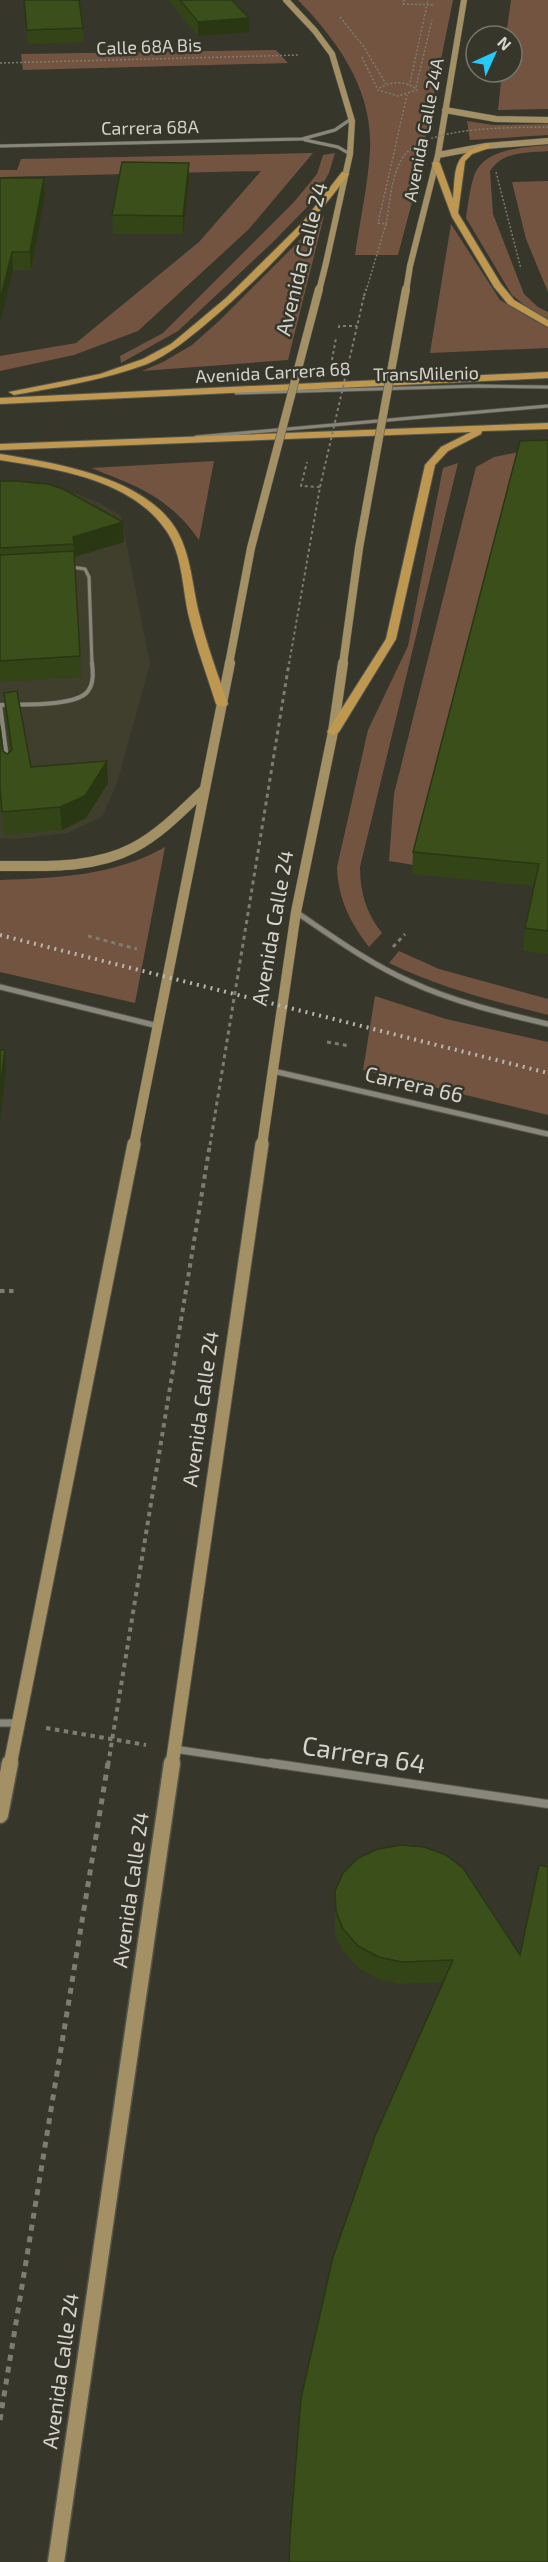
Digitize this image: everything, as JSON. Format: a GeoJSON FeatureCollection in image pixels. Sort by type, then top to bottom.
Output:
{"type":"FeatureCollection","features":[{"type":"Feature","properties":{"kind":"main road","name":"Avenida Calle 24"},"geometry":{"type":"LineString","coordinates":[[0,1815],[222,704],[250,548],[326,263],[350,153],[351,119],[332,54],[315,30],[286,0]]}},
{"type":"Feature","properties":{"kind":"main road","name":"Avenida Calle 24A"},"geometry":{"type":"LineString","coordinates":[[410,266],[437,159],[464,0]]}},
{"type":"Feature","properties":{"kind":"main road"},"geometry":{"type":"LineString","coordinates":[[446,110],[477,118],[497,120],[548,120]]}},
{"type":"Feature","properties":{"kind":"main road"},"geometry":{"type":"LineString","coordinates":[[548,141],[486,146],[437,159],[456,217],[498,285],[511,302],[548,324]]}},
{"type":"Feature","properties":{"kind":"main road"},"geometry":{"type":"LineString","coordinates":[[456,217],[461,161],[469,152],[486,146]]}},
{"type":"Feature","properties":{"kind":"main road"},"geometry":{"type":"LineString","coordinates":[[0,394],[50,387],[108,374],[146,361],[174,346],[229,300],[305,225],[345,174]]}},
{"type":"Feature","properties":{"kind":"main road","name":"Avenida Calle 24"},"geometry":{"type":"LineString","coordinates":[[56,2562],[296,912],[333,732],[359,548],[410,266]]}},
{"type":"Feature","properties":{"kind":"main road","name":"Avenida Carrera 68"},"geometry":{"type":"LineString","coordinates":[[0,402],[548,375]]}},
{"type":"Feature","properties":{"kind":"main road"},"geometry":{"type":"LineString","coordinates":[[0,447],[548,426]]}},
{"type":"Feature","properties":{"kind":"main road"},"geometry":{"type":"LineString","coordinates":[[333,732],[391,639],[430,465],[435,456],[445,449],[486,428]]}},
{"type":"Feature","properties":{"kind":"main road"},"geometry":{"type":"LineString","coordinates":[[0,457],[73,472],[107,484],[134,497],[158,513],[178,543],[194,616],[222,704]]}},
{"type":"Feature","properties":{"kind":"main road"},"geometry":{"type":"LineString","coordinates":[[0,866],[45,866],[109,857],[132,848],[152,836],[205,789]]}},
{"type":"Feature","properties":{"kind":"street","name":"Carrera 68A"},"geometry":{"type":"LineString","coordinates":[[0,146],[302,139],[334,131],[343,127],[351,119]]}},
{"type":"Feature","properties":{"kind":"street","name":"Carrera 68A"},"geometry":{"type":"LineString","coordinates":[[302,139],[331,145],[350,153]]}},
{"type":"Feature","properties":{"kind":"street"},"geometry":{"type":"LineString","coordinates":[[296,912],[383,969],[432,991],[483,1009],[548,1024]]}},
{"type":"Feature","properties":{"kind":"street"},"geometry":{"type":"LineString","coordinates":[[0,987],[158,1026]]}},
{"type":"Feature","properties":{"kind":"street","name":"Carrera 66"},"geometry":{"type":"LineString","coordinates":[[273,1071],[548,1134]]}},
{"type":"Feature","properties":{"kind":"street"},"geometry":{"type":"LineString","coordinates":[[0,1723],[19,1724]]}},
{"type":"Feature","properties":{"kind":"street","name":"Carrera 64"},"geometry":{"type":"LineString","coordinates":[[174,1749],[548,1804]]}},
{"type":"Feature","properties":{"kind":"lane","name":"TransMilenio"},"geometry":{"type":"LineString","coordinates":[[126,396],[437,387],[548,387]]}},
{"type":"Feature","properties":{"kind":"lane","name":"TransMilenio"},"geometry":{"type":"LineString","coordinates":[[139,441],[548,406]]}},
{"type":"Feature","properties":{"kind":"lane"},"geometry":{"type":"LineString","coordinates":[[8,760],[0,705],[58,702],[76,698],[87,692],[93,677],[89,577],[85,569],[70,567]]}},
{"type":"Feature","properties":{"kind":"path"},"geometry":{"type":"LineString","coordinates":[[405,0],[403,4],[435,5]]}},
{"type":"Feature","properties":{"kind":"path"},"geometry":{"type":"LineString","coordinates":[[414,88],[409,92],[397,94],[382,89],[411,83],[428,0]]}},
{"type":"Feature","properties":{"kind":"path"},"geometry":{"type":"LineString","coordinates":[[414,88],[407,85],[389,84],[378,89],[387,94],[407,95],[416,92],[414,88],[436,0]]}},
{"type":"Feature","properties":{"kind":"path","name":"Calle 68A Bis"},"geometry":{"type":"LineString","coordinates":[[0,63],[299,55]]}},
{"type":"Feature","properties":{"kind":"path"},"geometry":{"type":"LineString","coordinates":[[386,224],[378,223],[394,161],[407,95]]}},
{"type":"Feature","properties":{"kind":"path"},"geometry":{"type":"LineString","coordinates":[[0,2420],[295,625],[320,487],[364,296],[386,224],[402,158],[414,146],[464,132],[548,127]]}},
{"type":"Feature","properties":{"kind":"path"},"geometry":{"type":"LineString","coordinates":[[496,168],[524,277]]}},
{"type":"Feature","properties":{"kind":"path"},"geometry":{"type":"LineString","coordinates":[[330,370],[339,326],[357,326]]}},
{"type":"Feature","properties":{"kind":"path"},"geometry":{"type":"LineString","coordinates":[[309,454],[301,486],[320,487]]}},
{"type":"Feature","properties":{"kind":"path"},"geometry":{"type":"LineString","coordinates":[[88,936],[137,950]]}},
{"type":"Feature","properties":{"kind":"path"},"geometry":{"type":"LineString","coordinates":[[327,1042],[350,1046]]}},
{"type":"Feature","properties":{"kind":"path"},"geometry":{"type":"LineString","coordinates":[[0,1291],[14,1292]]}},
{"type":"Feature","properties":{"kind":"path"},"geometry":{"type":"LineString","coordinates":[[19,1724],[174,1749]]}},
{"type":"Feature","properties":{"kind":"shaded area"},"geometry":{"type":"Polygon","coordinates":[[[298,0],[453,0],[413,198],[398,255],[355,255],[370,150],[366,107],[350,68],[339,50],[327,32],[298,0]]]}},
{"type":"Feature","properties":{"kind":"shaded area"},"geometry":{"type":"Polygon","coordinates":[[[511,0],[548,0],[548,109],[498,110],[501,84],[524,84],[524,24],[508,24],[511,0]]]}},
{"type":"Feature","properties":{"kind":"shaded area"},"geometry":{"type":"Polygon","coordinates":[[[276,50],[288,63],[23,70],[21,54],[276,50]]]}},
{"type":"Feature","properties":{"kind":"shaded area"},"geometry":{"type":"Polygon","coordinates":[[[467,121],[494,125],[548,124],[548,135],[470,140],[467,121]]]}},
{"type":"Feature","properties":{"kind":"shaded area"},"geometry":{"type":"Polygon","coordinates":[[[548,145],[548,151],[508,156],[495,164],[490,171],[493,214],[524,294],[538,307],[548,312],[548,319],[529,309],[512,295],[466,218],[473,178],[484,161],[501,152],[548,145]]]}},
{"type":"Feature","properties":{"kind":"shaded area"},"geometry":{"type":"Polygon","coordinates":[[[313,153],[248,230],[138,331],[74,355],[0,371],[0,356],[76,343],[199,242],[261,171],[0,177],[0,170],[17,170],[21,159],[313,153]]]}},
{"type":"Feature","properties":{"kind":"shaded area"},"geometry":{"type":"Polygon","coordinates":[[[335,153],[329,173],[313,201],[272,243],[178,331],[121,363],[120,356],[163,333],[294,202],[317,174],[323,155],[335,153]]]}},
{"type":"Feature","properties":{"kind":"shaded area"},"geometry":{"type":"Polygon","coordinates":[[[548,181],[548,292],[526,239],[512,182],[548,181]]]}},
{"type":"Feature","properties":{"kind":"shaded area"},"geometry":{"type":"Polygon","coordinates":[[[324,216],[288,360],[142,371],[192,345],[324,216]]]}},
{"type":"Feature","properties":{"kind":"shaded area"},"geometry":{"type":"Polygon","coordinates":[[[451,224],[500,300],[548,328],[548,348],[430,353],[451,224]]]}},
{"type":"Feature","properties":{"kind":"shaded area"},"geometry":{"type":"Polygon","coordinates":[[[524,451],[414,865],[389,861],[394,794],[476,467],[494,457],[524,451]]]}},
{"type":"Feature","properties":{"kind":"shaded area"},"geometry":{"type":"Polygon","coordinates":[[[214,461],[199,540],[188,525],[164,503],[137,487],[91,468],[214,461]]]}},
{"type":"Feature","properties":{"kind":"shaded area"},"geometry":{"type":"Polygon","coordinates":[[[458,463],[360,867],[365,902],[382,933],[369,947],[346,910],[337,867],[368,730],[408,646],[443,468],[458,463]]]}},
{"type":"Feature","properties":{"kind":"shaded area"},"geometry":{"type":"Polygon","coordinates":[[[53,488],[102,504],[121,516],[150,664],[117,783],[102,817],[68,833],[17,839],[0,838],[0,490],[53,488]]]}},
{"type":"Feature","properties":{"kind":"shaded area"},"geometry":{"type":"Polygon","coordinates":[[[165,847],[135,1003],[0,972],[0,880],[85,874],[105,870],[146,857],[165,847]]]}},
{"type":"Feature","properties":{"kind":"shaded area"},"geometry":{"type":"Polygon","coordinates":[[[399,951],[439,969],[548,999],[548,1015],[447,987],[408,972],[389,963],[399,951]]]}},
{"type":"Feature","properties":{"kind":"shaded area"},"geometry":{"type":"Polygon","coordinates":[[[375,996],[446,1019],[548,1042],[548,1115],[363,1070],[375,996]]]}},
{"type":"Feature","properties":{"kind":"building"},"geometry":{"type":"Polygon","coordinates":[[[24,0],[79,0],[83,28],[27,30],[24,0]]]}},
{"type":"Feature","properties":{"kind":"building"},"geometry":{"type":"Polygon","coordinates":[[[180,0],[232,0],[249,18],[198,22],[180,0]]]}},
{"type":"Feature","properties":{"kind":"building"},"geometry":{"type":"Polygon","coordinates":[[[122,162],[189,163],[183,216],[112,215],[122,162]]]}},
{"type":"Feature","properties":{"kind":"building"},"geometry":{"type":"Polygon","coordinates":[[[0,178],[44,178],[30,252],[12,252],[0,300],[0,178]]]}},
{"type":"Feature","properties":{"kind":"building"},"geometry":{"type":"Polygon","coordinates":[[[548,440],[548,931],[525,928],[539,864],[413,852],[520,441],[548,440]]]}},
{"type":"Feature","properties":{"kind":"building"},"geometry":{"type":"Polygon","coordinates":[[[0,481],[48,484],[63,489],[123,522],[73,537],[74,544],[0,548],[0,481]]]}},
{"type":"Feature","properties":{"kind":"building"},"geometry":{"type":"Polygon","coordinates":[[[74,551],[80,656],[0,661],[0,555],[74,551]]]}},
{"type":"Feature","properties":{"kind":"building"},"geometry":{"type":"Polygon","coordinates":[[[17,691],[31,767],[107,761],[85,796],[60,807],[2,812],[0,726],[3,751],[7,754],[12,750],[4,693],[17,691]]]}},
{"type":"Feature","properties":{"kind":"building"},"geometry":{"type":"Polygon","coordinates":[[[0,1050],[5,1050],[0,1088],[0,1050]]]}},
{"type":"Feature","properties":{"kind":"building"},"geometry":{"type":"Polygon","coordinates":[[[401,1845],[424,1847],[446,1855],[463,1868],[520,1955],[539,1865],[548,1867],[548,2562],[289,2562],[301,2398],[333,2257],[375,2136],[453,1960],[401,1962],[379,1957],[358,1946],[343,1929],[336,1911],[335,1891],[343,1873],[358,1858],[378,1849],[401,1845]]]}},
{"type":"Feature","properties":{"kind":"railway"},"geometry":{"type":"LineString","coordinates":[[0,935],[548,1073]]}}]}
